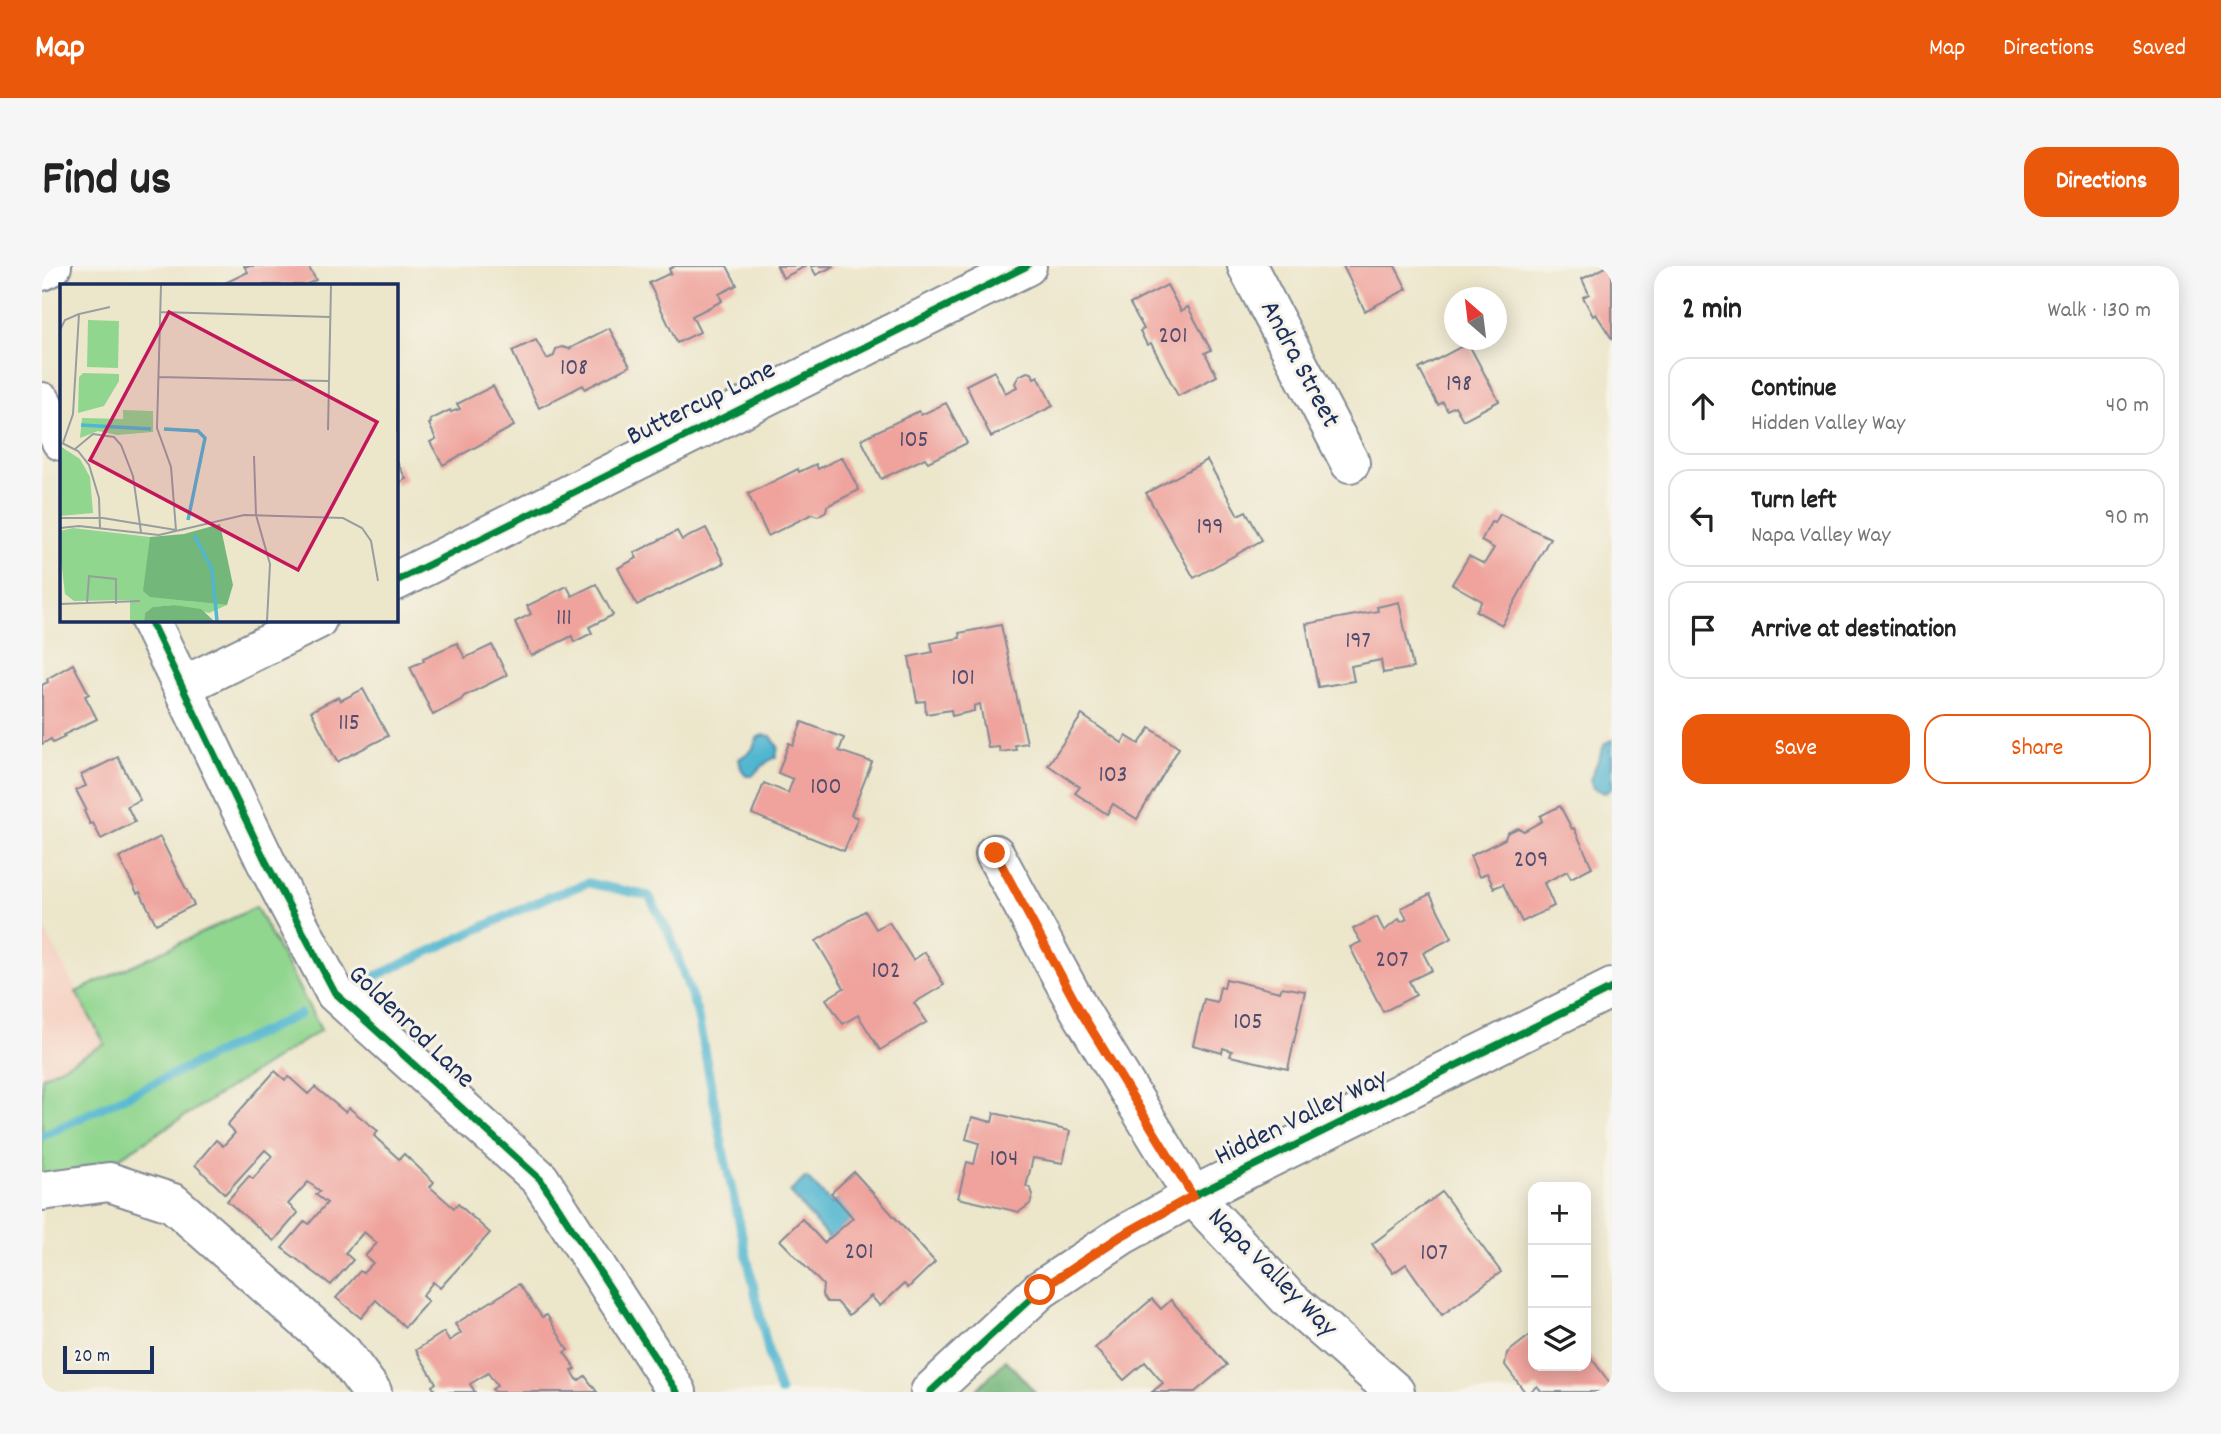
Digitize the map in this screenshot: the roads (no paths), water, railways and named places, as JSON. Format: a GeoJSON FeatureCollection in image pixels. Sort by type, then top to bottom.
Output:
{"type":"FeatureCollection","features":[{"type":"Feature","properties":{"kind":"street"},"geometry":{"type":"LineString","coordinates":[[42,271],[52,266]]}},
{"type":"Feature","properties":{"kind":"street","name":"Buttercup Lane"},"geometry":{"type":"LineString","coordinates":[[397,581],[1027,266]]}},
{"type":"Feature","properties":{"kind":"street","name":"Andra Street"},"geometry":{"type":"LineString","coordinates":[[1247,266],[1349,463]]}},
{"type":"Feature","properties":{"kind":"street"},"geometry":{"type":"LineString","coordinates":[[42,402],[60,439]]}},
{"type":"Feature","properties":{"kind":"street","name":"Goldenrod Lane"},"geometry":{"type":"LineString","coordinates":[[150,621],[266,862],[335,993],[540,1179],[677,1392]]}},
{"type":"Feature","properties":{"kind":"street"},"geometry":{"type":"LineString","coordinates":[[183,686],[315,621]]}},
{"type":"Feature","properties":{"kind":"street","name":"Napa Valley Way"},"geometry":{"type":"LineString","coordinates":[[995,853],[1079,1009],[1193,1196],[1287,1297],[1395,1392]]}},
{"type":"Feature","properties":{"kind":"street","name":"Hidden Valley Way"},"geometry":{"type":"LineString","coordinates":[[930,1392],[1040,1290],[1121,1236],[1193,1196],[1612,988]]}},
{"type":"Feature","properties":{"kind":"street"},"geometry":{"type":"LineString","coordinates":[[42,1191],[109,1182],[173,1203],[343,1353],[372,1392]]}},
{"type":"Feature","properties":{"kind":"water"},"geometry":{"type":"Polygon","coordinates":[[[771,736],[778,747],[776,757],[752,776],[746,776],[739,759],[752,750],[758,737],[771,736]]]}},
{"type":"Feature","properties":{"kind":"water"},"geometry":{"type":"Polygon","coordinates":[[[1612,740],[1612,788],[1605,793],[1593,788],[1590,780],[1605,743],[1612,740]]]}},
{"type":"Feature","properties":{"kind":"water"},"geometry":{"type":"Polygon","coordinates":[[[805,1178],[832,1204],[840,1198],[856,1216],[829,1239],[790,1192],[805,1178]]]}},
{"type":"Feature","properties":{"kind":"waterway"},"geometry":{"type":"LineString","coordinates":[[376,976],[548,897],[588,883],[649,896],[670,935],[697,1012],[725,1159],[772,1368],[780,1392]]}},
{"type":"Feature","properties":{"kind":"waterway"},"geometry":{"type":"LineString","coordinates":[[42,1136],[300,1014]]}}]}
